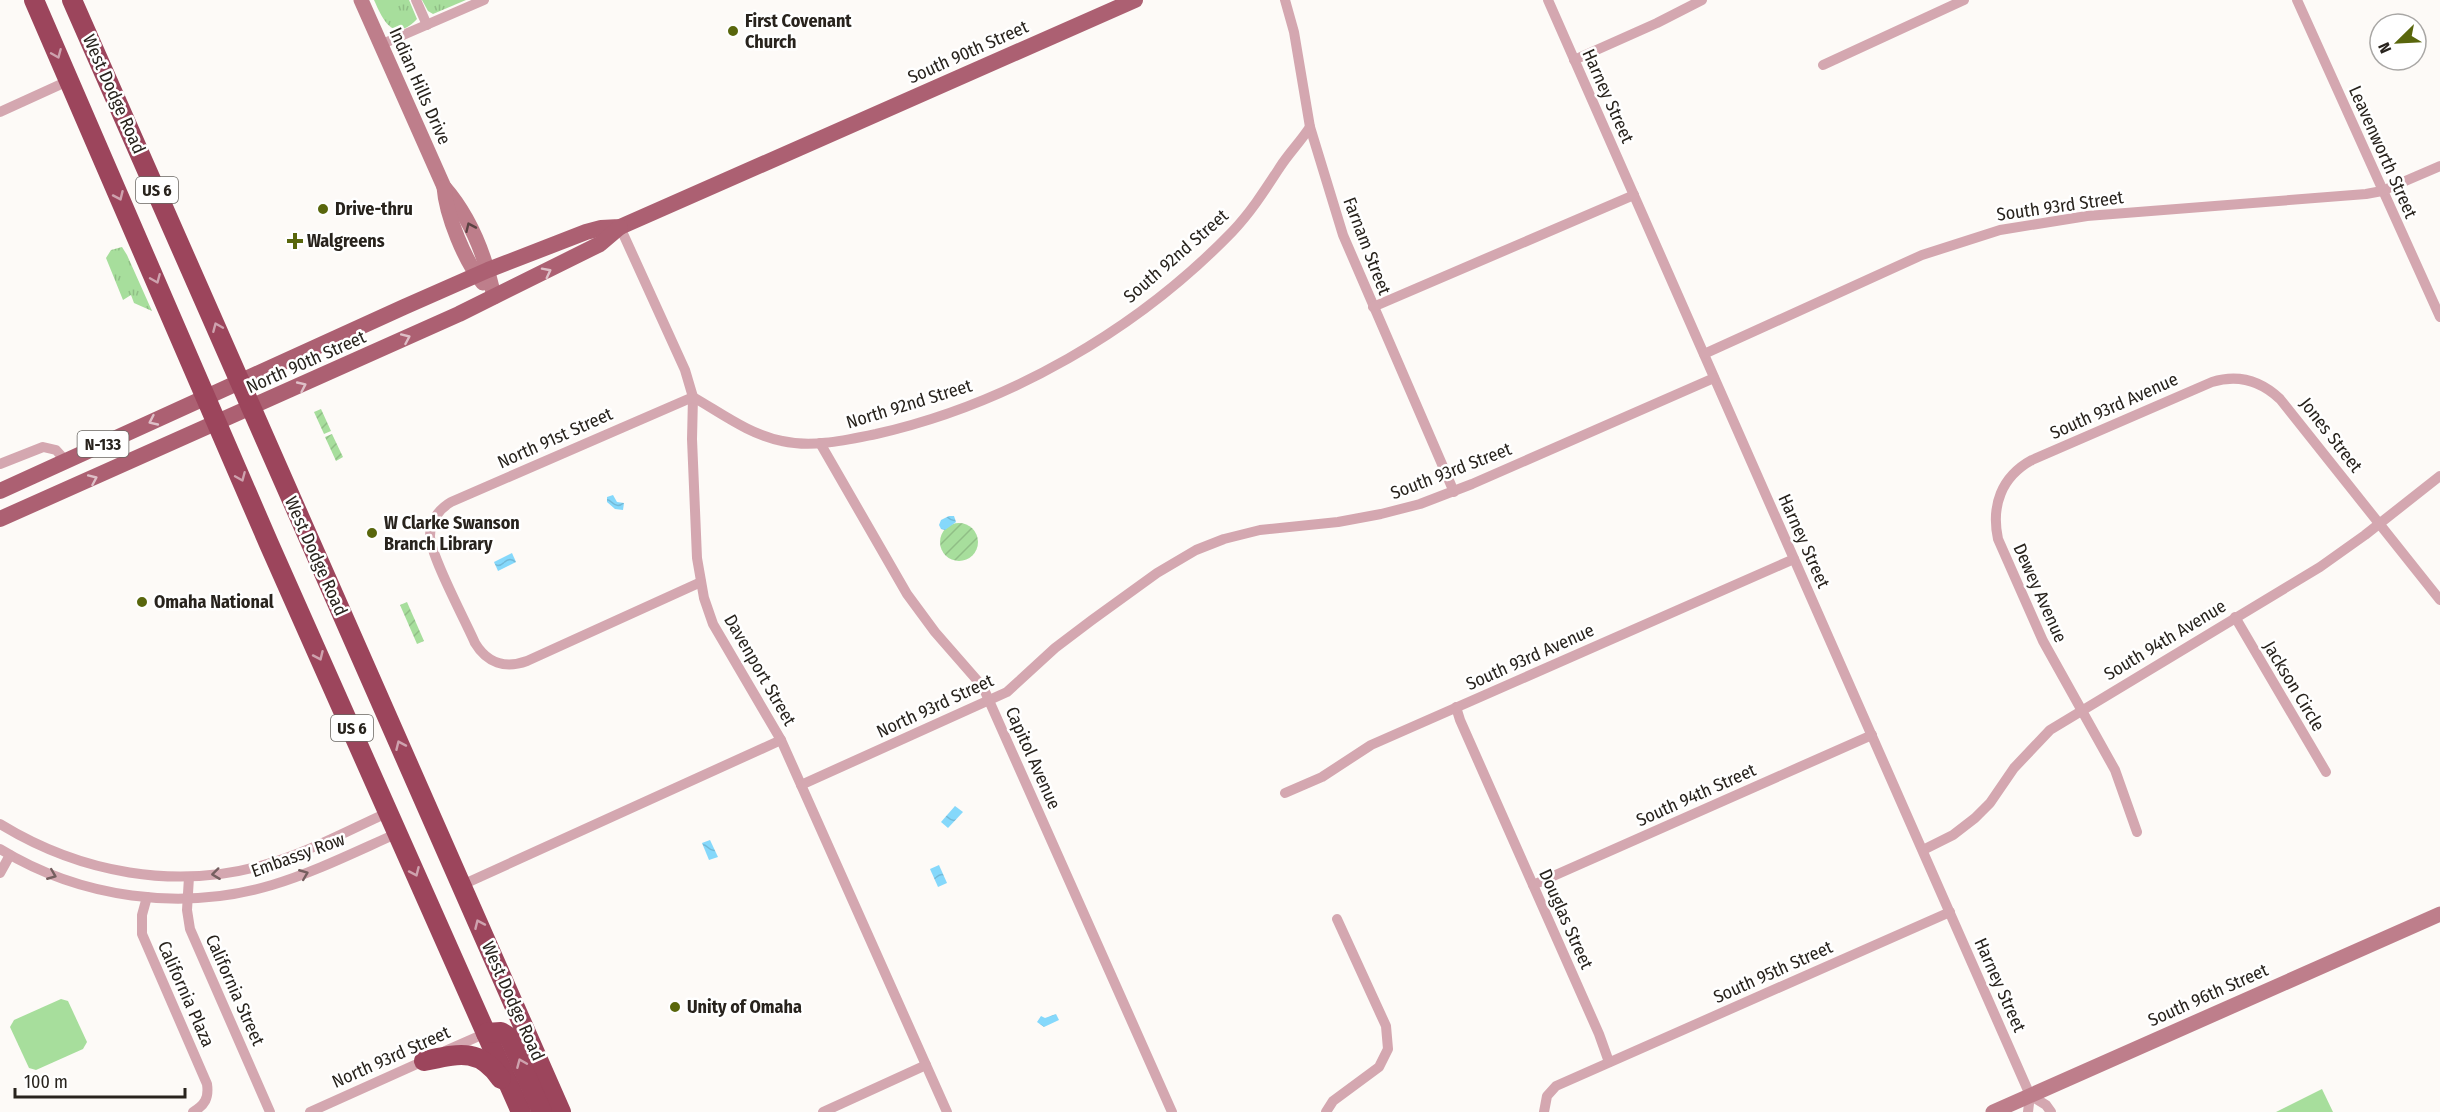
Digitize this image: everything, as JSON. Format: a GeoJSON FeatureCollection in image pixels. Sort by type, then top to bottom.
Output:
{"type":"FeatureCollection","features":[{"type":"Feature","properties":{"kind":"highway","name":"West Dodge Road"},"geometry":{"type":"LineString","coordinates":[[34,0],[519,1108]]}},
{"type":"Feature","properties":{"kind":"highway","name":"West Dodge Road"},"geometry":{"type":"LineString","coordinates":[[72,0],[186,254],[239,381],[561,1112]]}},
{"type":"Feature","properties":{"kind":"highway"},"geometry":{"type":"LineString","coordinates":[[486,1033],[497,1031],[508,1037],[542,1112]]}},
{"type":"Feature","properties":{"kind":"highway"},"geometry":{"type":"LineString","coordinates":[[424,1061],[463,1055],[483,1059],[495,1071],[519,1108]]}},
{"type":"Feature","properties":{"kind":"main road","name":"South 90th Street"},"geometry":{"type":"LineString","coordinates":[[817,140],[1135,0]]}},
{"type":"Feature","properties":{"kind":"main road","name":"North 90th Street"},"geometry":{"type":"LineString","coordinates":[[0,519],[494,297],[600,244],[620,227],[817,140]]}},
{"type":"Feature","properties":{"kind":"main road","name":"North 90th Street"},"geometry":{"type":"LineString","coordinates":[[0,491],[482,273],[591,230],[620,227]]}},
{"type":"Feature","properties":{"kind":"street","name":"Indian Hills Drive"},"geometry":{"type":"LineString","coordinates":[[361,0],[444,188],[462,210],[482,273],[494,297]]}},
{"type":"Feature","properties":{"kind":"street"},"geometry":{"type":"LineString","coordinates":[[416,0],[427,25]]}},
{"type":"Feature","properties":{"kind":"street"},"geometry":{"type":"LineString","coordinates":[[380,45],[484,0]]}},
{"type":"Feature","properties":{"kind":"street","name":"Farnam Street"},"geometry":{"type":"LineString","coordinates":[[1285,0],[1294,32],[1310,127],[1343,235],[1454,492]]}},
{"type":"Feature","properties":{"kind":"street","name":"Harney Street"},"geometry":{"type":"LineString","coordinates":[[1548,0],[2031,1095]]}},
{"type":"Feature","properties":{"kind":"street"},"geometry":{"type":"LineString","coordinates":[[1574,60],[1658,23],[1702,0]]}},
{"type":"Feature","properties":{"kind":"street"},"geometry":{"type":"LineString","coordinates":[[1822,64],[1964,0]]}},
{"type":"Feature","properties":{"kind":"street","name":"Leavenworth Street"},"geometry":{"type":"LineString","coordinates":[[2297,0],[2440,318]]}},
{"type":"Feature","properties":{"kind":"street"},"geometry":{"type":"LineString","coordinates":[[0,112],[68,81]]}},
{"type":"Feature","properties":{"kind":"street","name":"South 92nd Street"},"geometry":{"type":"LineString","coordinates":[[1065,360],[1168,290],[1231,233],[1258,201],[1281,165],[1310,127]]}},
{"type":"Feature","properties":{"kind":"street","name":"South 93rd Street"},"geometry":{"type":"LineString","coordinates":[[1704,354],[1922,255],[2000,230],[2087,216],[2366,194],[2382,191],[2440,166]]}},
{"type":"Feature","properties":{"kind":"street"},"geometry":{"type":"LineString","coordinates":[[1373,307],[1634,195]]}},
{"type":"Feature","properties":{"kind":"street","name":"Davenport Street"},"geometry":{"type":"LineString","coordinates":[[620,227],[686,370],[693,397],[695,529],[704,598],[720,639],[781,740],[946,1112]]}},
{"type":"Feature","properties":{"kind":"street","name":"North 92nd Street"},"geometry":{"type":"LineString","coordinates":[[693,397],[766,437],[799,444],[845,441],[928,419],[1003,391],[1065,360]]}},
{"type":"Feature","properties":{"kind":"street","name":"South 93rd Street"},"geometry":{"type":"LineString","coordinates":[[1157,573],[1196,550],[1260,530],[1338,522],[1382,514],[1454,492],[1714,378]]}},
{"type":"Feature","properties":{"kind":"street","name":"South 93rd Avenue"},"geometry":{"type":"LineString","coordinates":[[2004,485],[2017,470],[2032,460],[2201,386],[2219,380],[2247,379]]}},
{"type":"Feature","properties":{"kind":"street","name":"Jones Street"},"geometry":{"type":"LineString","coordinates":[[2247,379],[2271,390],[2280,399],[2440,600]]}},
{"type":"Feature","properties":{"kind":"street","name":"North 91st Street"},"geometry":{"type":"LineString","coordinates":[[693,397],[451,502],[443,507],[435,518],[430,533],[431,545],[475,643],[488,659],[505,665],[522,663],[701,582]]}},
{"type":"Feature","properties":{"kind":"street","name":"Capitol Avenue"},"geometry":{"type":"LineString","coordinates":[[820,443],[907,594],[935,632],[983,687],[1172,1112]]}},
{"type":"Feature","properties":{"kind":"street"},"geometry":{"type":"LineString","coordinates":[[0,464],[43,447],[56,450],[66,461]]}},
{"type":"Feature","properties":{"kind":"street","name":"South 94th Avenue"},"geometry":{"type":"LineString","coordinates":[[1923,850],[1953,835],[1975,818],[1990,803],[2014,768],[2050,730],[2320,567],[2440,476]]}},
{"type":"Feature","properties":{"kind":"street","name":"Dewey Avenue"},"geometry":{"type":"LineString","coordinates":[[2004,485],[1996,505],[1998,539],[2043,641],[2115,770],[2137,832]]}},
{"type":"Feature","properties":{"kind":"street","name":"South 93rd Avenue"},"geometry":{"type":"LineString","coordinates":[[1284,793],[1322,777],[1371,745],[1794,559]]}},
{"type":"Feature","properties":{"kind":"street","name":"North 93rd Street"},"geometry":{"type":"LineString","coordinates":[[801,785],[1007,692],[1055,648],[1157,573]]}},
{"type":"Feature","properties":{"kind":"street","name":"Jackson Circle"},"geometry":{"type":"LineString","coordinates":[[2235,617],[2326,772]]}},
{"type":"Feature","properties":{"kind":"street","name":"Douglas Street"},"geometry":{"type":"LineString","coordinates":[[1456,707],[1599,1034],[1609,1062]]}},
{"type":"Feature","properties":{"kind":"street","name":"South 94th Street"},"geometry":{"type":"LineString","coordinates":[[1533,885],[1872,735]]}},
{"type":"Feature","properties":{"kind":"street"},"geometry":{"type":"LineString","coordinates":[[462,885],[781,740]]}},
{"type":"Feature","properties":{"kind":"street","name":"Embassy Row"},"geometry":{"type":"LineString","coordinates":[[0,824],[45,848],[83,863],[144,875],[189,877],[266,865],[389,812]]}},
{"type":"Feature","properties":{"kind":"street","name":"Embassy Row"},"geometry":{"type":"LineString","coordinates":[[0,849],[45,872],[76,884],[123,895],[186,899],[220,896],[270,886],[398,833]]}},
{"type":"Feature","properties":{"kind":"street"},"geometry":{"type":"LineString","coordinates":[[0,873],[10,855]]}},
{"type":"Feature","properties":{"kind":"street"},"geometry":{"type":"LineString","coordinates":[[266,865],[270,886]]}},
{"type":"Feature","properties":{"kind":"street","name":"California Street"},"geometry":{"type":"LineString","coordinates":[[189,877],[186,899],[193,936],[270,1112]]}},
{"type":"Feature","properties":{"kind":"street","name":"California Plaza"},"geometry":{"type":"LineString","coordinates":[[147,897],[142,915],[142,934],[207,1084],[205,1102],[193,1112]]}},
{"type":"Feature","properties":{"kind":"street","name":"South 95th Street"},"geometry":{"type":"LineString","coordinates":[[1609,1062],[1950,912]]}},
{"type":"Feature","properties":{"kind":"street","name":"South 96th Street"},"geometry":{"type":"LineString","coordinates":[[1993,1112],[2440,915]]}},
{"type":"Feature","properties":{"kind":"street"},"geometry":{"type":"LineString","coordinates":[[1326,1112],[1333,1101],[1379,1067],[1388,1049],[1386,1026],[1337,920]]}},
{"type":"Feature","properties":{"kind":"street","name":"North 93rd Street"},"geometry":{"type":"LineString","coordinates":[[310,1112],[486,1033]]}},
{"type":"Feature","properties":{"kind":"street"},"geometry":{"type":"LineString","coordinates":[[1544,1112],[1547,1096],[1556,1086],[1609,1062]]}},
{"type":"Feature","properties":{"kind":"street"},"geometry":{"type":"LineString","coordinates":[[823,1112],[926,1065]]}},
{"type":"Feature","properties":{"kind":"street"},"geometry":{"type":"LineString","coordinates":[[2028,1112],[2031,1095],[2046,1105],[2051,1112]]}},
{"type":"Feature","properties":{"kind":"green space"},"geometry":{"type":"Polygon","coordinates":[[[374,0],[409,0],[417,19],[409,26],[395,29],[385,21],[374,0]]]}},
{"type":"Feature","properties":{"kind":"green space"},"geometry":{"type":"Polygon","coordinates":[[[422,0],[466,0],[433,14],[428,11],[422,0]]]}},
{"type":"Feature","properties":{"kind":"green space"},"geometry":{"type":"Polygon","coordinates":[[[122,247],[152,311],[134,303],[131,295],[123,300],[106,258],[111,250],[122,247]]]}},
{"type":"Feature","properties":{"kind":"green space"},"geometry":{"type":"Polygon","coordinates":[[[321,409],[331,431],[324,434],[314,412],[321,409]]]}},
{"type":"Feature","properties":{"kind":"green space"},"geometry":{"type":"Polygon","coordinates":[[[332,434],[343,457],[336,461],[325,437],[332,434]]]}},
{"type":"Feature","properties":{"kind":"green space"},"geometry":{"type":"Polygon","coordinates":[[[959,523],[972,529],[978,542],[972,555],[959,561],[946,555],[940,542],[946,529],[959,523]]]}},
{"type":"Feature","properties":{"kind":"green space"},"geometry":{"type":"Polygon","coordinates":[[[407,602],[424,641],[417,644],[400,605],[407,602]]]}},
{"type":"Feature","properties":{"kind":"green space"},"geometry":{"type":"Polygon","coordinates":[[[61,999],[68,1001],[87,1042],[83,1049],[36,1070],[29,1068],[10,1027],[14,1020],[61,999]]]}},
{"type":"Feature","properties":{"kind":"green space"},"geometry":{"type":"Polygon","coordinates":[[[2322,1089],[2333,1112],[2276,1112],[2322,1089]]]}},
{"type":"Feature","properties":{"kind":"water"},"geometry":{"type":"Polygon","coordinates":[[[613,495],[617,502],[624,503],[623,510],[615,509],[607,502],[607,497],[613,495]]]}},
{"type":"Feature","properties":{"kind":"water"},"geometry":{"type":"Polygon","coordinates":[[[954,516],[956,522],[945,530],[941,529],[939,525],[941,520],[954,516]]]}},
{"type":"Feature","properties":{"kind":"water"},"geometry":{"type":"Polygon","coordinates":[[[512,553],[516,562],[498,571],[494,562],[512,553]]]}},
{"type":"Feature","properties":{"kind":"water"},"geometry":{"type":"Polygon","coordinates":[[[955,806],[963,812],[948,828],[941,822],[955,806]]]}},
{"type":"Feature","properties":{"kind":"water"},"geometry":{"type":"Polygon","coordinates":[[[710,840],[718,857],[709,860],[702,843],[710,840]]]}},
{"type":"Feature","properties":{"kind":"water"},"geometry":{"type":"Polygon","coordinates":[[[939,865],[947,883],[938,887],[930,869],[939,865]]]}},
{"type":"Feature","properties":{"kind":"water"},"geometry":{"type":"Polygon","coordinates":[[[1056,1014],[1059,1020],[1044,1027],[1037,1022],[1041,1016],[1045,1018],[1056,1014]]]}},
{"type":"Feature","properties":{"kind":"place","name":"First Covenant Church"},"geometry":{"type":"Point","coordinates":[733,31]}},
{"type":"Feature","properties":{"kind":"place","name":"Drive-thru"},"geometry":{"type":"Point","coordinates":[323,209]}},
{"type":"Feature","properties":{"kind":"place","name":"Walgreens"},"geometry":{"type":"Point","coordinates":[295,241]}},
{"type":"Feature","properties":{"kind":"place","name":"W Clarke Swanson Branch Library"},"geometry":{"type":"Point","coordinates":[372,533]}},
{"type":"Feature","properties":{"kind":"place","name":"Omaha National"},"geometry":{"type":"Point","coordinates":[142,602]}},
{"type":"Feature","properties":{"kind":"place","name":"Unity of Omaha"},"geometry":{"type":"Point","coordinates":[675,1007]}}]}
